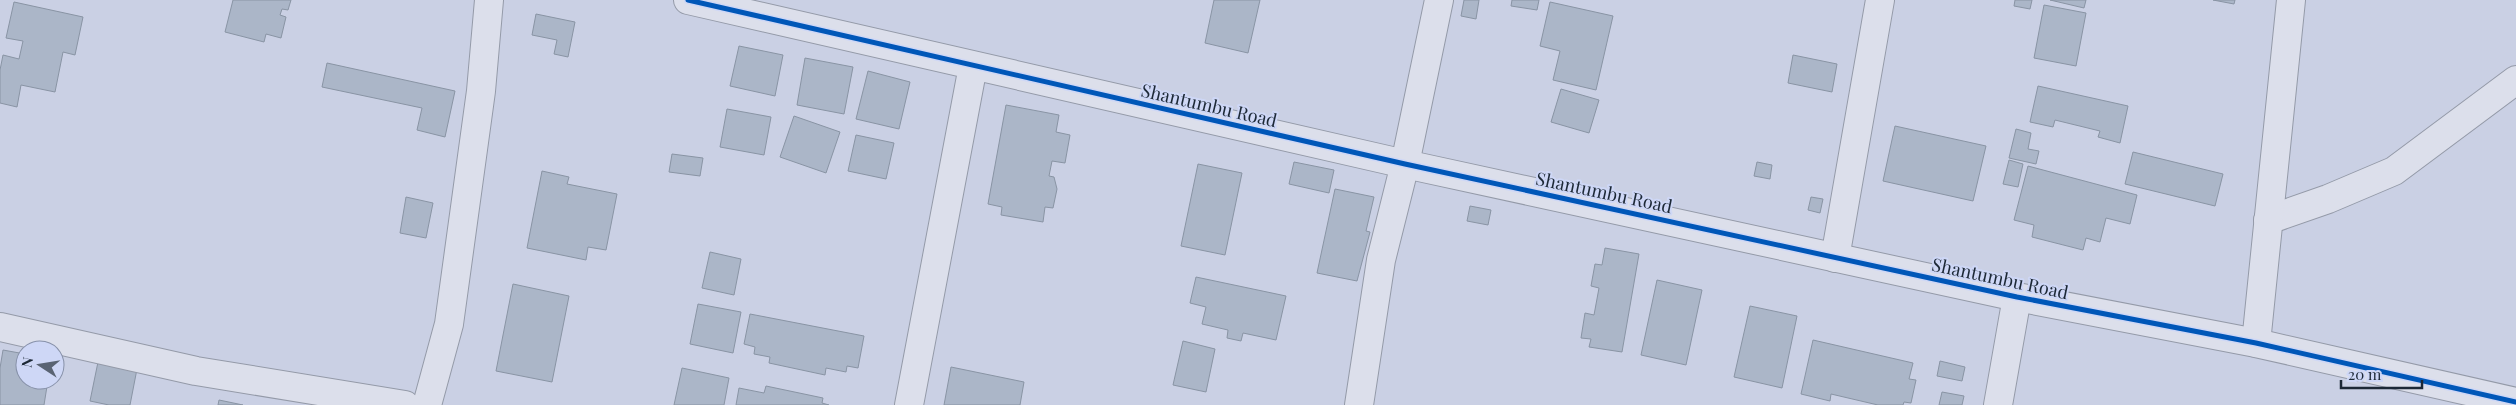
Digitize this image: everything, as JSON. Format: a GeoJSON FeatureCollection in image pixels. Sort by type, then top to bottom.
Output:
{"type":"FeatureCollection","features":[{"type":"Feature","properties":{"kind":"street"},"geometry":{"type":"LineString","coordinates":[[427,405],[449,324],[481,91],[489,0]]}},
{"type":"Feature","properties":{"kind":"street","name":"Shantumbu Road"},"geometry":{"type":"LineString","coordinates":[[688,0],[1405,164],[2017,297],[2256,343],[2516,402]]}},
{"type":"Feature","properties":{"kind":"street"},"geometry":{"type":"LineString","coordinates":[[1359,405],[1381,260],[1405,164],[1439,0]]}},
{"type":"Feature","properties":{"kind":"street"},"geometry":{"type":"LineString","coordinates":[[1835,258],[1880,0]]}},
{"type":"Feature","properties":{"kind":"street"},"geometry":{"type":"LineString","coordinates":[[2256,343],[2292,0]]}},
{"type":"Feature","properties":{"kind":"street"},"geometry":{"type":"LineString","coordinates":[[909,405],[973,66]]}},
{"type":"Feature","properties":{"kind":"street"},"geometry":{"type":"LineString","coordinates":[[2268,220],[2328,199],[2394,171],[2516,80]]}},
{"type":"Feature","properties":{"kind":"street"},"geometry":{"type":"LineString","coordinates":[[1998,405],[2017,297]]}},
{"type":"Feature","properties":{"kind":"street"},"geometry":{"type":"LineString","coordinates":[[0,327],[196,371],[405,405]]}},
{"type":"Feature","properties":{"kind":"building"},"geometry":{"type":"Polygon","coordinates":[[[233,0],[291,0],[288,10],[282,9],[280,15],[286,17],[281,38],[266,34],[264,42],[225,32],[233,0]]]}},
{"type":"Feature","properties":{"kind":"building"},"geometry":{"type":"Polygon","coordinates":[[[1214,0],[1260,0],[1248,53],[1205,43],[1214,0]]]}},
{"type":"Feature","properties":{"kind":"building"},"geometry":{"type":"Polygon","coordinates":[[[1464,0],[1479,0],[1476,19],[1461,16],[1464,0]]]}},
{"type":"Feature","properties":{"kind":"building"},"geometry":{"type":"Polygon","coordinates":[[[1512,0],[1539,0],[1537,10],[1511,6],[1512,0]]]}},
{"type":"Feature","properties":{"kind":"building"},"geometry":{"type":"Polygon","coordinates":[[[2015,0],[2032,0],[2030,9],[2014,6],[2015,0]]]}},
{"type":"Feature","properties":{"kind":"building"},"geometry":{"type":"Polygon","coordinates":[[[2050,0],[2086,0],[2084,8],[2050,0]]]}},
{"type":"Feature","properties":{"kind":"building"},"geometry":{"type":"Polygon","coordinates":[[[2213,0],[2235,0],[2234,4],[2213,0]]]}},
{"type":"Feature","properties":{"kind":"building"},"geometry":{"type":"Polygon","coordinates":[[[14,2],[83,17],[75,55],[63,52],[55,92],[21,85],[17,107],[0,103],[0,70],[3,55],[19,59],[23,41],[6,38],[14,2]]]}},
{"type":"Feature","properties":{"kind":"building"},"geometry":{"type":"Polygon","coordinates":[[[1550,2],[1613,16],[1596,90],[1553,80],[1560,51],[1540,46],[1550,2]]]}},
{"type":"Feature","properties":{"kind":"building"},"geometry":{"type":"Polygon","coordinates":[[[2044,5],[2086,13],[2076,66],[2034,58],[2044,5]]]}},
{"type":"Feature","properties":{"kind":"building"},"geometry":{"type":"Polygon","coordinates":[[[536,14],[575,22],[568,57],[554,54],[557,40],[532,35],[536,14]]]}},
{"type":"Feature","properties":{"kind":"building"},"geometry":{"type":"Polygon","coordinates":[[[739,46],[783,55],[775,96],[730,86],[739,46]]]}},
{"type":"Feature","properties":{"kind":"building"},"geometry":{"type":"Polygon","coordinates":[[[1793,55],[1837,64],[1832,92],[1788,83],[1793,55]]]}},
{"type":"Feature","properties":{"kind":"building"},"geometry":{"type":"Polygon","coordinates":[[[805,58],[853,67],[844,114],[797,105],[805,58]]]}},
{"type":"Feature","properties":{"kind":"building"},"geometry":{"type":"Polygon","coordinates":[[[327,63],[455,91],[445,137],[417,130],[422,108],[322,87],[327,63]]]}},
{"type":"Feature","properties":{"kind":"building"},"geometry":{"type":"Polygon","coordinates":[[[868,71],[910,82],[899,129],[856,119],[868,71]]]}},
{"type":"Feature","properties":{"kind":"building"},"geometry":{"type":"Polygon","coordinates":[[[2038,86],[2128,106],[2120,143],[2098,137],[2100,131],[2055,120],[2053,127],[2030,122],[2038,86]]]}},
{"type":"Feature","properties":{"kind":"building"},"geometry":{"type":"Polygon","coordinates":[[[1561,89],[1599,100],[1589,133],[1551,122],[1561,89]]]}},
{"type":"Feature","properties":{"kind":"building"},"geometry":{"type":"Polygon","coordinates":[[[1006,105],[1059,115],[1056,132],[1070,135],[1065,163],[1052,161],[1049,176],[1054,177],[1057,189],[1053,208],[1045,207],[1043,222],[1001,215],[1002,207],[988,204],[1006,105]]]}},
{"type":"Feature","properties":{"kind":"building"},"geometry":{"type":"Polygon","coordinates":[[[727,109],[771,117],[764,155],[720,147],[727,109]]]}},
{"type":"Feature","properties":{"kind":"building"},"geometry":{"type":"Polygon","coordinates":[[[794,116],[840,132],[826,173],[780,157],[794,116]]]}},
{"type":"Feature","properties":{"kind":"building"},"geometry":{"type":"Polygon","coordinates":[[[1895,126],[1986,146],[1973,201],[1883,181],[1895,126]]]}},
{"type":"Feature","properties":{"kind":"building"},"geometry":{"type":"Polygon","coordinates":[[[2016,129],[2031,133],[2028,149],[2039,151],[2036,164],[2009,158],[2016,129]]]}},
{"type":"Feature","properties":{"kind":"building"},"geometry":{"type":"Polygon","coordinates":[[[856,135],[894,143],[886,179],[848,171],[856,135]]]}},
{"type":"Feature","properties":{"kind":"building"},"geometry":{"type":"Polygon","coordinates":[[[2133,152],[2223,174],[2215,206],[2125,184],[2133,152]]]}},
{"type":"Feature","properties":{"kind":"building"},"geometry":{"type":"Polygon","coordinates":[[[672,154],[703,158],[700,176],[669,172],[672,154]]]}},
{"type":"Feature","properties":{"kind":"building"},"geometry":{"type":"Polygon","coordinates":[[[2009,160],[2023,164],[2018,187],[2003,184],[2009,160]]]}},
{"type":"Feature","properties":{"kind":"building"},"geometry":{"type":"Polygon","coordinates":[[[1294,162],[1334,170],[1329,193],[1289,184],[1294,162]]]}},
{"type":"Feature","properties":{"kind":"building"},"geometry":{"type":"Polygon","coordinates":[[[1757,162],[1772,165],[1770,179],[1754,176],[1757,162]]]}},
{"type":"Feature","properties":{"kind":"building"},"geometry":{"type":"Polygon","coordinates":[[[1198,164],[1242,173],[1225,255],[1181,246],[1198,164]]]}},
{"type":"Feature","properties":{"kind":"building"},"geometry":{"type":"Polygon","coordinates":[[[2028,166],[2137,195],[2130,224],[2106,218],[2100,242],[2086,238],[2083,250],[2032,237],[2034,225],[2014,220],[2028,166]]]}},
{"type":"Feature","properties":{"kind":"building"},"geometry":{"type":"Polygon","coordinates":[[[542,171],[569,177],[567,184],[617,194],[606,250],[588,247],[586,260],[527,248],[542,171]]]}},
{"type":"Feature","properties":{"kind":"building"},"geometry":{"type":"Polygon","coordinates":[[[1335,189],[1374,197],[1366,231],[1370,232],[1357,281],[1317,273],[1335,189]]]}},
{"type":"Feature","properties":{"kind":"building"},"geometry":{"type":"Polygon","coordinates":[[[406,197],[433,203],[426,238],[400,233],[406,197]]]}},
{"type":"Feature","properties":{"kind":"building"},"geometry":{"type":"Polygon","coordinates":[[[1811,197],[1823,199],[1820,213],[1808,210],[1811,197]]]}},
{"type":"Feature","properties":{"kind":"building"},"geometry":{"type":"Polygon","coordinates":[[[1470,206],[1491,210],[1488,225],[1467,221],[1470,206]]]}},
{"type":"Feature","properties":{"kind":"building"},"geometry":{"type":"Polygon","coordinates":[[[1605,248],[1639,254],[1622,352],[1589,347],[1591,339],[1581,338],[1585,313],[1594,315],[1599,288],[1591,286],[1595,264],[1602,265],[1605,248]]]}},
{"type":"Feature","properties":{"kind":"building"},"geometry":{"type":"Polygon","coordinates":[[[710,252],[741,259],[734,295],[702,288],[710,252]]]}},
{"type":"Feature","properties":{"kind":"building"},"geometry":{"type":"Polygon","coordinates":[[[1196,277],[1286,296],[1276,340],[1243,333],[1241,341],[1227,338],[1228,330],[1202,324],[1206,307],[1190,303],[1196,277]]]}},
{"type":"Feature","properties":{"kind":"building"},"geometry":{"type":"Polygon","coordinates":[[[1657,280],[1702,290],[1686,365],[1641,355],[1657,280]]]}},
{"type":"Feature","properties":{"kind":"building"},"geometry":{"type":"Polygon","coordinates":[[[513,284],[569,296],[552,382],[496,371],[513,284]]]}},
{"type":"Feature","properties":{"kind":"building"},"geometry":{"type":"Polygon","coordinates":[[[698,304],[741,312],[733,353],[690,344],[698,304]]]}},
{"type":"Feature","properties":{"kind":"building"},"geometry":{"type":"Polygon","coordinates":[[[1750,306],[1797,316],[1782,388],[1734,377],[1750,306]]]}},
{"type":"Feature","properties":{"kind":"building"},"geometry":{"type":"Polygon","coordinates":[[[750,314],[864,336],[858,368],[847,366],[846,372],[826,368],[825,375],[769,363],[770,357],[754,354],[755,347],[744,344],[750,314]]]}},
{"type":"Feature","properties":{"kind":"building"},"geometry":{"type":"Polygon","coordinates":[[[1813,340],[1913,363],[1909,379],[1916,380],[1911,403],[1904,402],[1903,405],[1878,405],[1831,394],[1830,401],[1801,394],[1813,340]]]}},
{"type":"Feature","properties":{"kind":"building"},"geometry":{"type":"Polygon","coordinates":[[[1183,341],[1215,349],[1206,392],[1173,385],[1183,341]]]}},
{"type":"Feature","properties":{"kind":"building"},"geometry":{"type":"Polygon","coordinates":[[[3,350],[15,352],[15,390],[46,390],[44,405],[0,405],[0,368],[3,350]]]}},
{"type":"Feature","properties":{"kind":"building"},"geometry":{"type":"Polygon","coordinates":[[[1940,361],[1965,367],[1962,381],[1937,376],[1940,361]]]}},
{"type":"Feature","properties":{"kind":"building"},"geometry":{"type":"Polygon","coordinates":[[[98,362],[137,369],[130,405],[109,405],[90,401],[98,362]]]}},
{"type":"Feature","properties":{"kind":"building"},"geometry":{"type":"Polygon","coordinates":[[[951,367],[1024,382],[1020,405],[944,405],[951,367]]]}},
{"type":"Feature","properties":{"kind":"building"},"geometry":{"type":"Polygon","coordinates":[[[682,368],[729,378],[724,405],[674,405],[682,368]]]}},
{"type":"Feature","properties":{"kind":"building"},"geometry":{"type":"Polygon","coordinates":[[[766,386],[823,398],[822,403],[829,405],[736,405],[739,388],[764,393],[766,386]]]}},
{"type":"Feature","properties":{"kind":"building"},"geometry":{"type":"Polygon","coordinates":[[[1942,392],[1964,396],[1962,405],[1939,405],[1942,392]]]}},
{"type":"Feature","properties":{"kind":"building"},"geometry":{"type":"Polygon","coordinates":[[[219,400],[243,405],[218,405],[219,400]]]}},
{"type":"Feature","properties":{"kind":"cycle path"},"geometry":{"type":"LineString","coordinates":[[688,0],[1405,164],[2017,297],[2256,343],[2516,402]]}}]}
